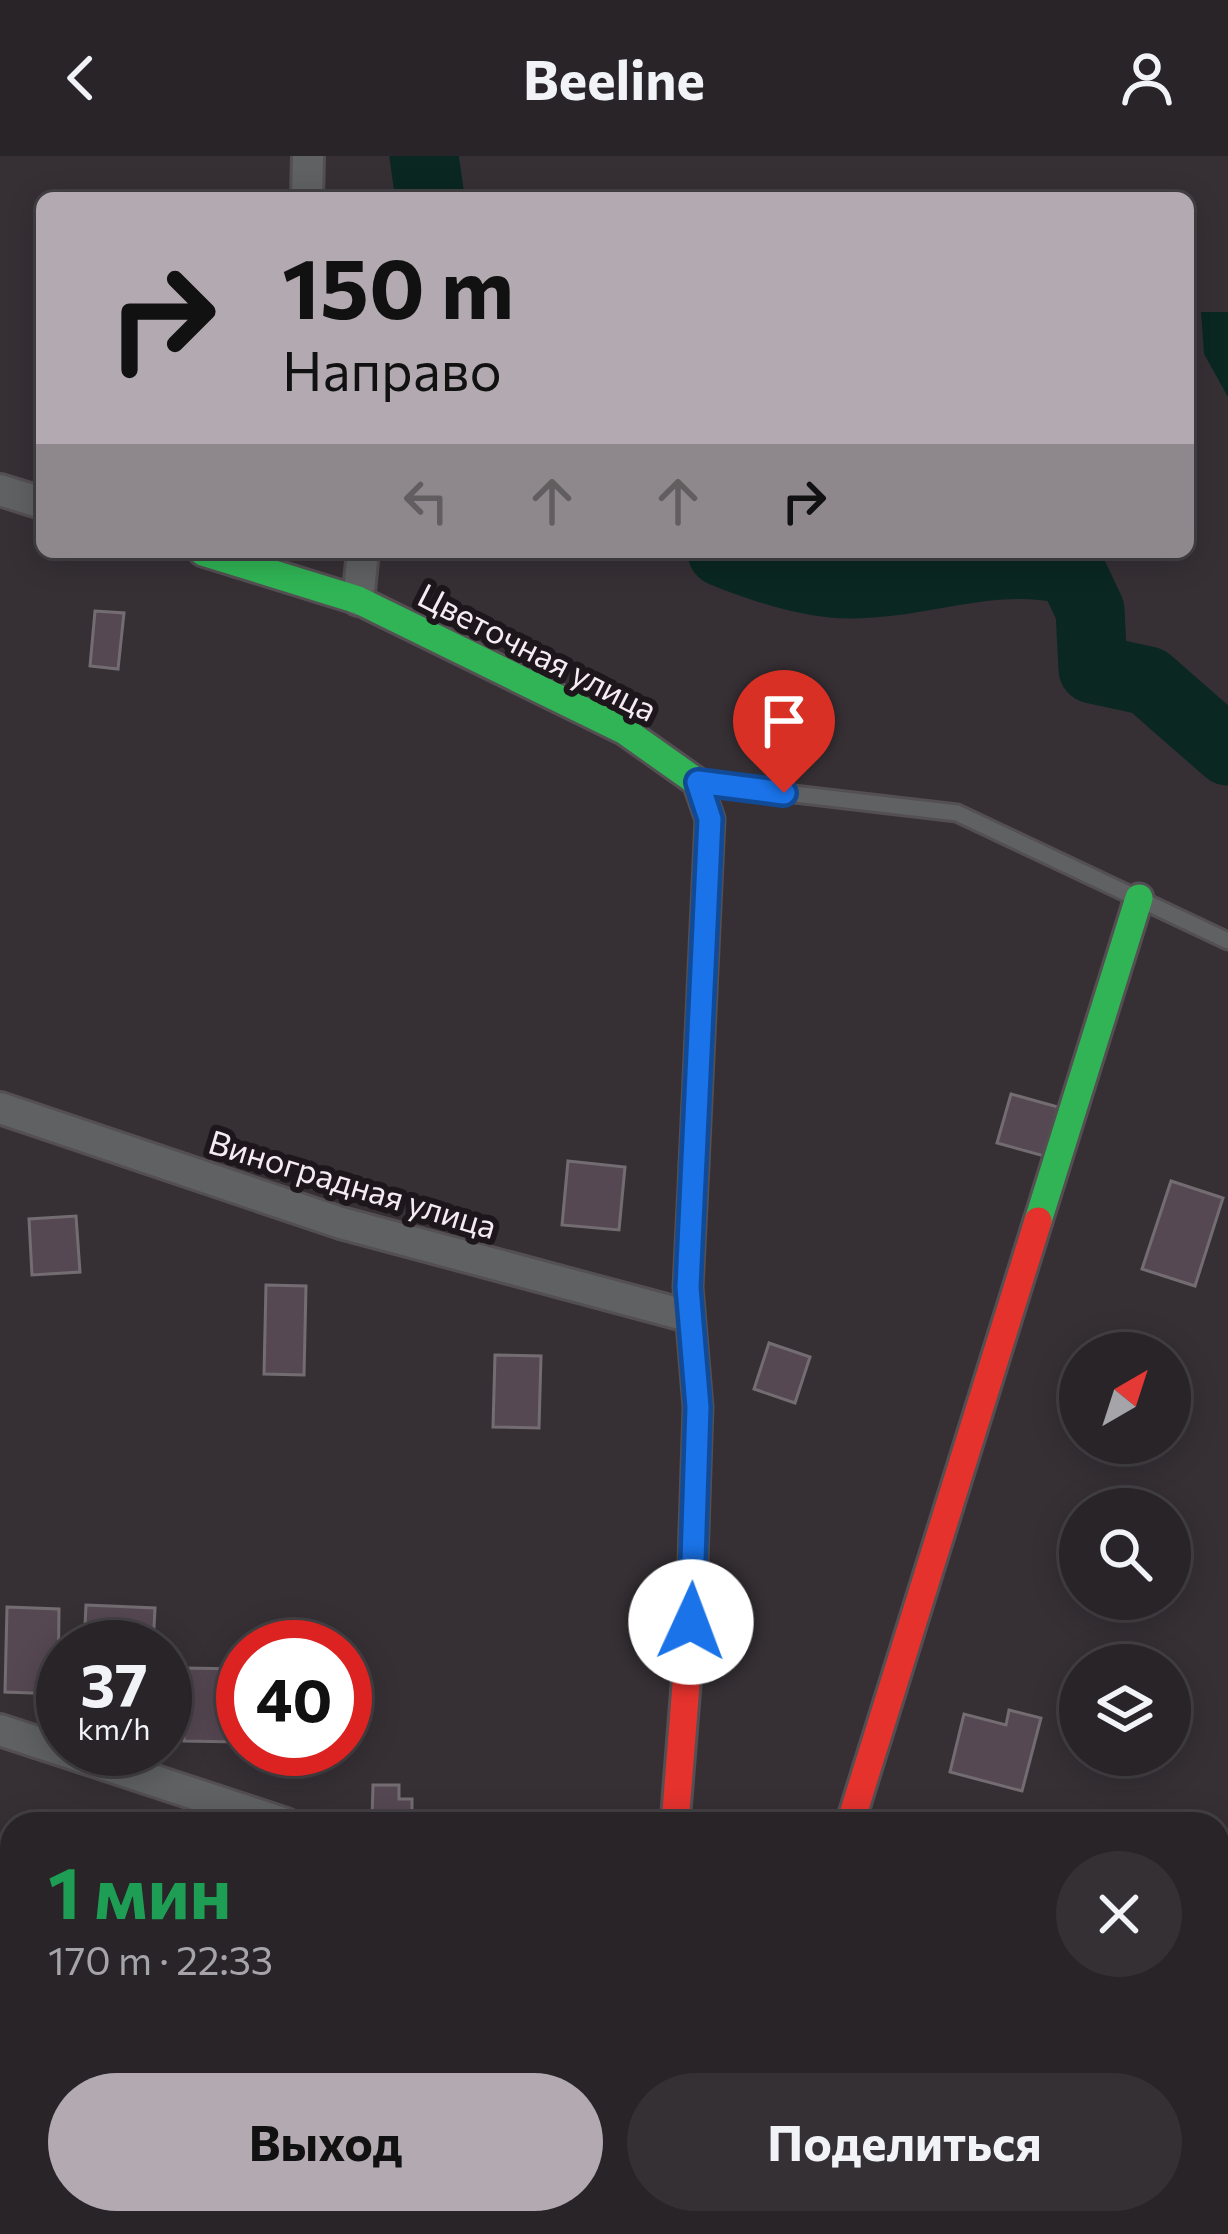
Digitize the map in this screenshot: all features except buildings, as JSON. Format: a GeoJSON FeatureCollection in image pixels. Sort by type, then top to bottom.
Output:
{"type":"FeatureCollection","features":[{"type":"Feature","properties":{"kind":"street"},"geometry":{"type":"LineString","coordinates":[[307,192],[308,156]]}},
{"type":"Feature","properties":{"kind":"street"},"geometry":{"type":"LineString","coordinates":[[0,490],[36,501]]}},
{"type":"Feature","properties":{"kind":"street","name":"Цветочная улица"},"geometry":{"type":"LineString","coordinates":[[222,558],[358,600],[625,731],[698,782]]}},
{"type":"Feature","properties":{"kind":"street"},"geometry":{"type":"LineString","coordinates":[[358,600],[362,558]]}},
{"type":"Feature","properties":{"kind":"street"},"geometry":{"type":"LineString","coordinates":[[682,1812],[698,1407],[688,1316],[710,819],[698,782]]}},
{"type":"Feature","properties":{"kind":"street"},"geometry":{"type":"LineString","coordinates":[[854,1812],[1139,898]]}},
{"type":"Feature","properties":{"kind":"street","name":"Виноградная улица"},"geometry":{"type":"LineString","coordinates":[[0,1108],[341,1223],[688,1316]]}},
{"type":"Feature","properties":{"kind":"street"},"geometry":{"type":"LineString","coordinates":[[0,1730],[249,1812]]}},
{"type":"Feature","properties":{"kind":"lane"},"geometry":{"type":"LineString","coordinates":[[698,782],[957,813],[1228,940]]}},
{"type":"Feature","properties":{"kind":"shaded area"},"geometry":{"type":"Polygon","coordinates":[[[1201,312],[1228,312],[1228,397],[1204,354],[1201,312]]]}},
{"type":"Feature","properties":{"kind":"waterway"},"geometry":{"type":"LineString","coordinates":[[424,156],[429,192]]}},
{"type":"Feature","properties":{"kind":"waterway"},"geometry":{"type":"LineString","coordinates":[[738,558],[784,574],[849,584],[1012,565],[1071,570],[1090,610],[1093,669],[1148,681],[1228,751]]}},
{"type":"Feature","properties":{"kind":"traffic: fast"},"geometry":{"type":"LineString","coordinates":[[222,558],[358,600],[625,731],[697,782],[710,819],[694,1165]]}},
{"type":"Feature","properties":{"kind":"traffic: fast"},"geometry":{"type":"LineString","coordinates":[[1038,1221],[1139,898]]}},
{"type":"Feature","properties":{"kind":"traffic: jam"},"geometry":{"type":"LineString","coordinates":[[676,1812],[691,1622],[698,1407],[688,1287],[694,1165]]}},
{"type":"Feature","properties":{"kind":"traffic: jam"},"geometry":{"type":"LineString","coordinates":[[854,1812],[1038,1221]]}},
{"type":"Feature","properties":{"kind":"route"},"geometry":{"type":"LineString","coordinates":[[691,1622],[698,1407],[688,1287],[710,819],[698,782],[784,793]]}}]}
